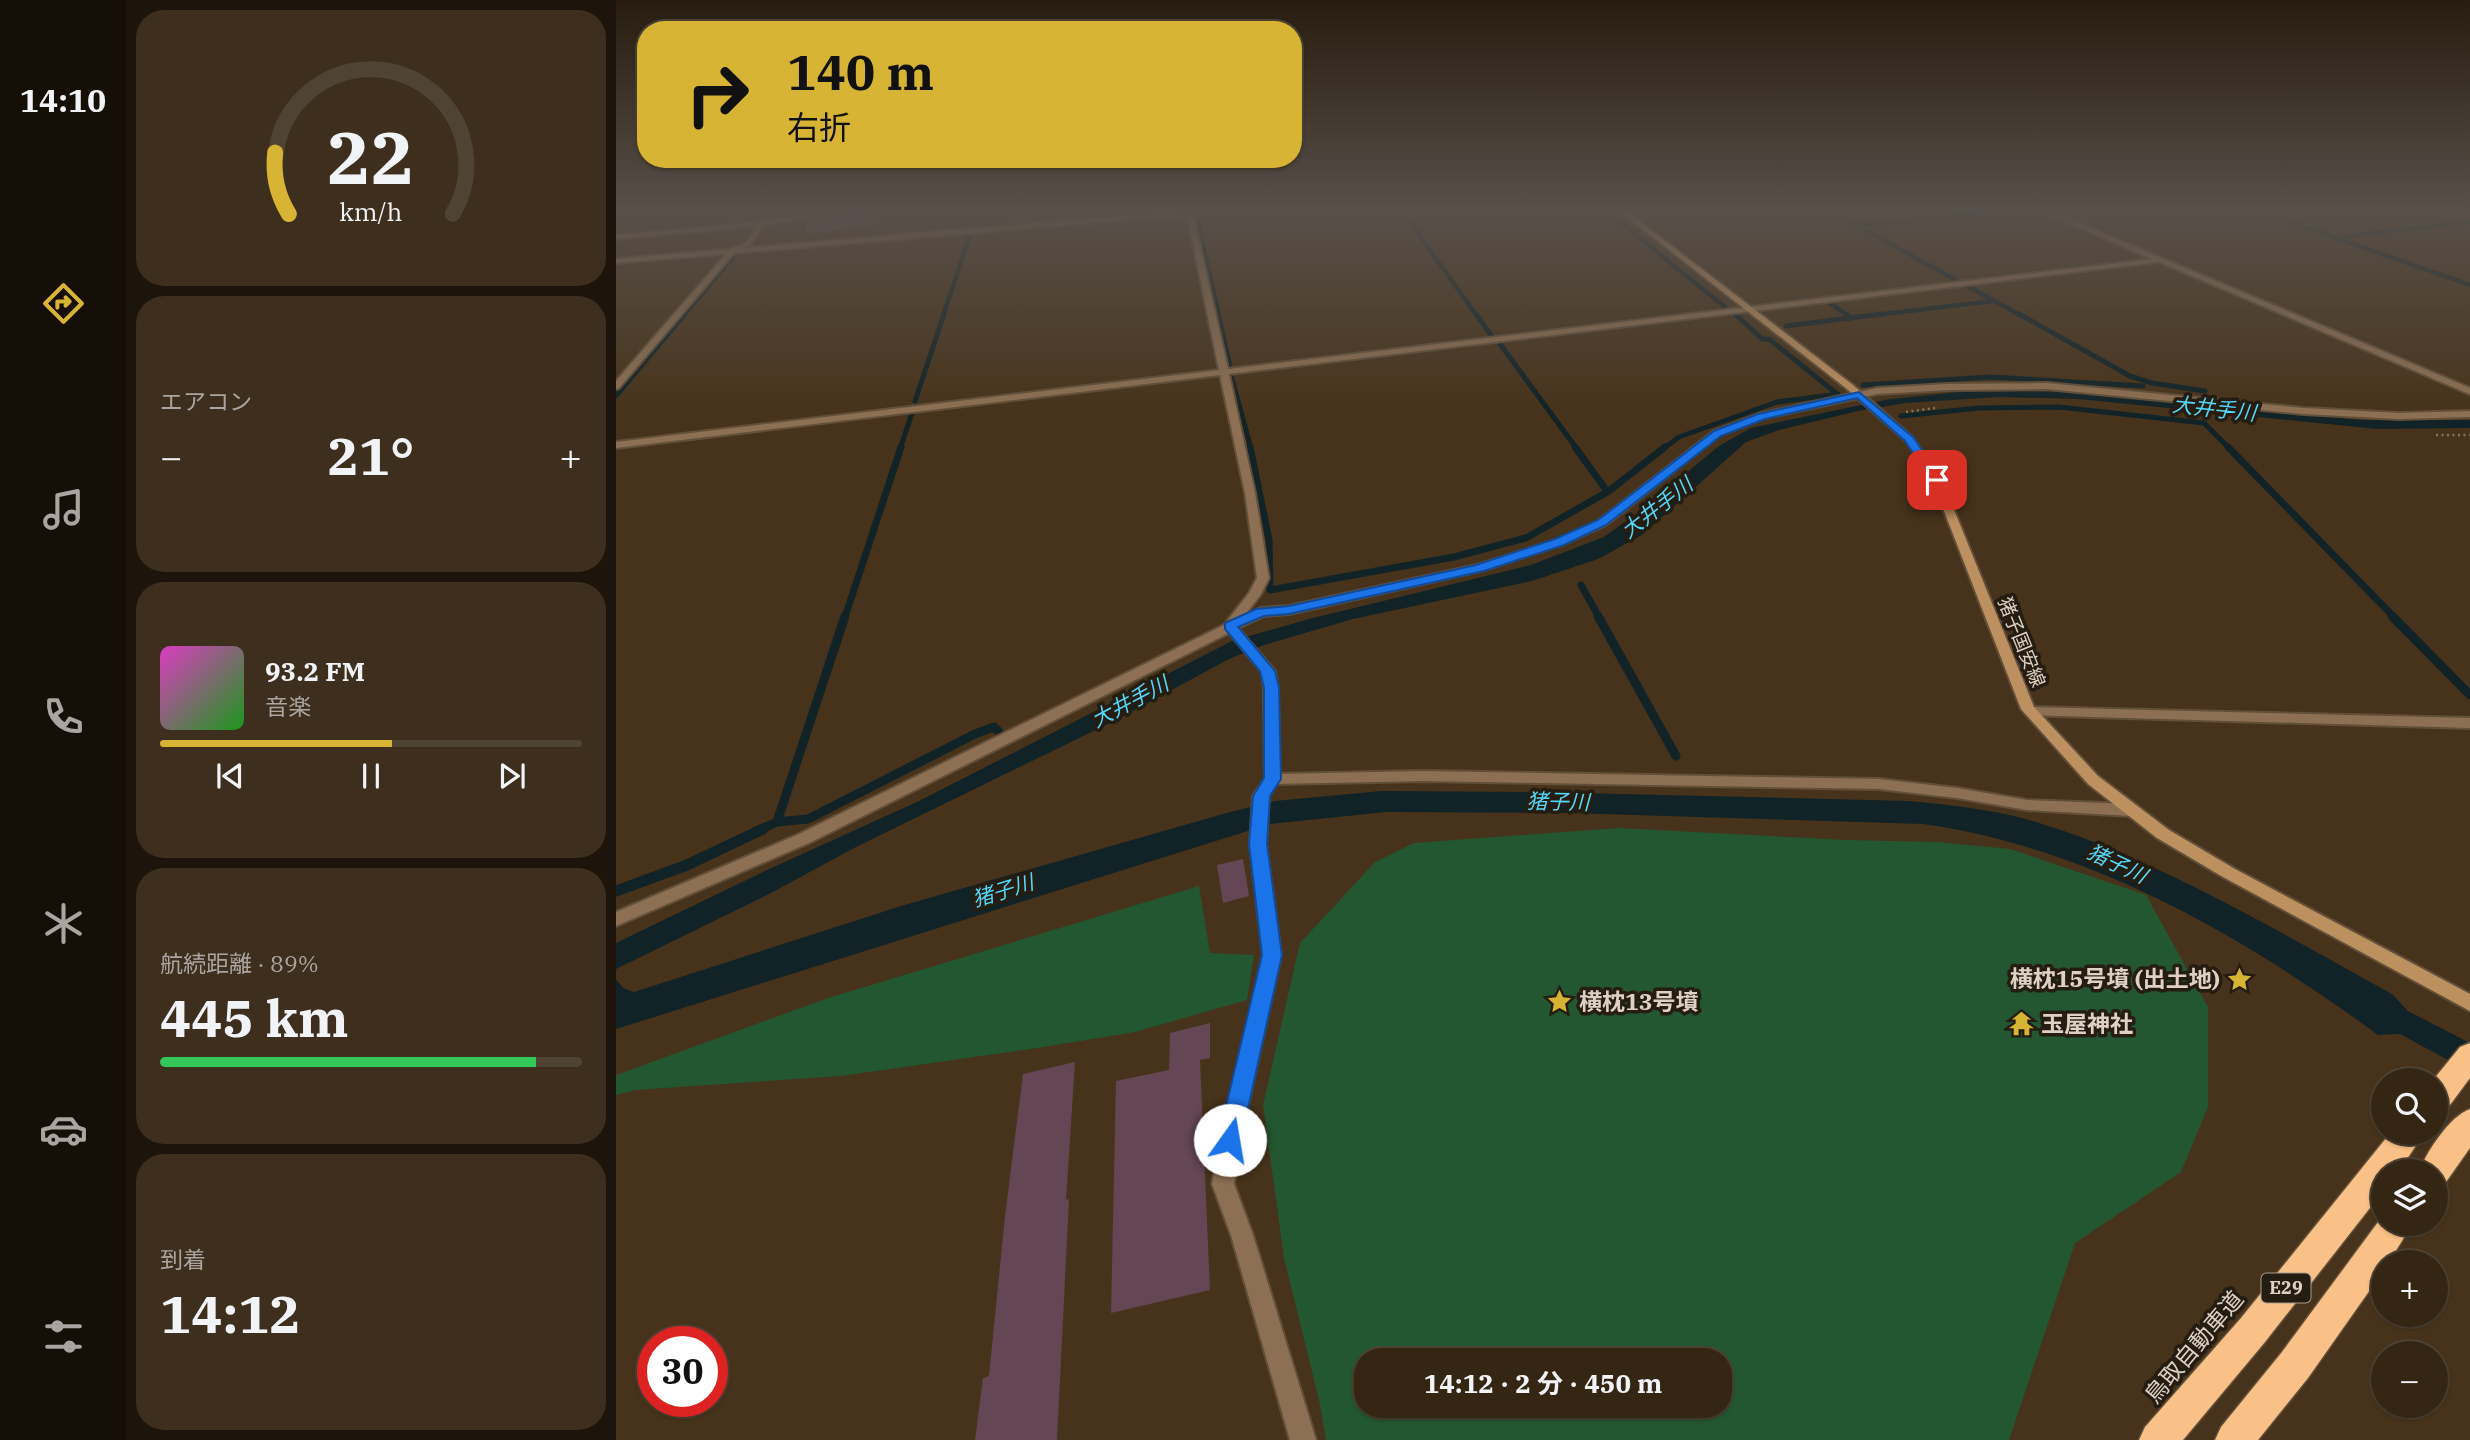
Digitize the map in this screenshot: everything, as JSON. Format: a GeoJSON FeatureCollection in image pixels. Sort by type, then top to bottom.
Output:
{"type":"FeatureCollection","features":[{"type":"Feature","properties":{"kind":"highway"},"geometry":{"type":"LineString","coordinates":[[2448,1084],[2470,1056]]}},
{"type":"Feature","properties":{"kind":"highway"},"geometry":{"type":"LineString","coordinates":[[2443,1159],[2470,1123]]}},
{"type":"Feature","properties":{"kind":"highway","name":"鳥取自動車道"},"geometry":{"type":"LineString","coordinates":[[2158,1440],[2253,1330],[2400,1145]]}},
{"type":"Feature","properties":{"kind":"highway","name":"E29"},"geometry":{"type":"LineString","coordinates":[[2234,1440],[2295,1364],[2388,1236]]}},
{"type":"Feature","properties":{"kind":"main road","name":"猪子国安線"},"geometry":{"type":"LineString","coordinates":[[1708,277],[1860,396],[1909,439],[1937,480],[2031,712],[2093,780],[2163,834],[2229,873],[2470,1003]]}},
{"type":"Feature","properties":{"kind":"street"},"geometry":{"type":"LineString","coordinates":[[616,386],[709,277]]}},
{"type":"Feature","properties":{"kind":"street"},"geometry":{"type":"LineString","coordinates":[[1203,277],[1250,493],[1263,578],[1255,594],[1230,626]]}},
{"type":"Feature","properties":{"kind":"street"},"geometry":{"type":"LineString","coordinates":[[616,444],[2016,277]]}},
{"type":"Feature","properties":{"kind":"street"},"geometry":{"type":"LineString","coordinates":[[2201,277],[2470,391]]}},
{"type":"Feature","properties":{"kind":"street"},"geometry":{"type":"LineString","coordinates":[[616,919],[803,839],[1261,612],[1289,610],[1480,568],[1548,546],[1602,523],[1717,433],[1762,416],[1860,396],[1948,387],[2047,386],[2304,411],[2399,416],[2470,414]]}},
{"type":"Feature","properties":{"kind":"street"},"geometry":{"type":"LineString","coordinates":[[1230,626],[1268,671],[1271,688],[1272,779],[1261,796],[1258,844],[1272,955],[1230,1140],[1223,1184],[1242,1235],[1303,1440]]}},
{"type":"Feature","properties":{"kind":"street"},"geometry":{"type":"LineString","coordinates":[[2031,712],[2470,723]]}},
{"type":"Feature","properties":{"kind":"street"},"geometry":{"type":"LineString","coordinates":[[1272,779],[1423,776],[1879,784],[2027,805],[2131,810]]}},
{"type":"Feature","properties":{"kind":"green space"},"geometry":{"type":"Polygon","coordinates":[[[1618,828],[1937,842],[2010,849],[2146,895],[2208,1007],[2208,1107],[2181,1172],[2075,1243],[2009,1440],[1326,1440],[1320,1404],[1284,1258],[1263,1105],[1300,943],[1375,862],[1414,843],[1618,828]]]}},
{"type":"Feature","properties":{"kind":"green space"},"geometry":{"type":"Polygon","coordinates":[[[1199,886],[1210,953],[1254,955],[1247,1000],[1135,1032],[1037,1048],[841,1076],[635,1090],[616,1095],[616,1075],[828,998],[1199,886]]]}},
{"type":"Feature","properties":{"kind":"water","name":"大井手川"},"geometry":{"type":"Polygon","coordinates":[[[1959,392],[2068,392],[2361,420],[2470,420],[2470,428],[2377,429],[2078,399],[1999,397],[1905,403],[1779,430],[1746,442],[1642,535],[1598,559],[1532,581],[1353,619],[1264,645],[1229,659],[1118,719],[856,847],[771,893],[616,969],[616,943],[919,801],[1232,641],[1309,619],[1531,565],[1604,537],[1719,446],[1751,428],[1890,399],[1959,392]]]}},
{"type":"Feature","properties":{"kind":"water","name":"猪子川"},"geometry":{"type":"Polygon","coordinates":[[[1381,791],[1910,801],[1983,810],[2026,819],[2122,853],[2168,874],[2392,994],[2408,1011],[2470,1043],[2470,1072],[2400,1034],[2378,1035],[2274,964],[2163,901],[2105,875],[2045,853],[1985,836],[1923,824],[1568,813],[1386,812],[1270,824],[616,1029],[616,979],[623,988],[634,992],[901,906],[1230,812],[1275,801],[1381,791]]]}},
{"type":"Feature","properties":{"kind":"building"},"geometry":{"type":"Polygon","coordinates":[[[1243,859],[1249,896],[1223,903],[1217,865],[1243,859]]]}},
{"type":"Feature","properties":{"kind":"building"},"geometry":{"type":"Polygon","coordinates":[[[1210,1023],[1210,1058],[1200,1060],[1210,1290],[1111,1313],[1116,1081],[1169,1070],[1170,1033],[1210,1023]]]}},
{"type":"Feature","properties":{"kind":"building"},"geometry":{"type":"Polygon","coordinates":[[[1075,1062],[1066,1200],[1069,1199],[1057,1440],[975,1440],[983,1378],[989,1376],[1023,1074],[1075,1062]]]}},
{"type":"Feature","properties":{"kind":"waterway"},"geometry":{"type":"LineString","coordinates":[[683,316],[716,277]]}},
{"type":"Feature","properties":{"kind":"waterway"},"geometry":{"type":"LineString","coordinates":[[943,316],[956,277]]}},
{"type":"Feature","properties":{"kind":"waterway"},"geometry":{"type":"LineString","coordinates":[[1210,277],[1219,316]]}},
{"type":"Feature","properties":{"kind":"waterway"},"geometry":{"type":"LineString","coordinates":[[1449,277],[1477,316]]}},
{"type":"Feature","properties":{"kind":"waterway"},"geometry":{"type":"LineString","coordinates":[[1688,277],[1725,307]]}},
{"type":"Feature","properties":{"kind":"waterway"},"geometry":{"type":"LineString","coordinates":[[2448,277],[2470,285]]}},
{"type":"Feature","properties":{"kind":"waterway"},"geometry":{"type":"LineString","coordinates":[[1967,286],[2022,316]]}},
{"type":"Feature","properties":{"kind":"waterway"},"geometry":{"type":"LineString","coordinates":[[1827,301],[1848,316]]}},
{"type":"Feature","properties":{"kind":"waterway"},"geometry":{"type":"LineString","coordinates":[[1867,316],[1993,301]]}},
{"type":"Feature","properties":{"kind":"waterway"},"geometry":{"type":"LineString","coordinates":[[616,396],[685,314]]}},
{"type":"Feature","properties":{"kind":"waterway"},"geometry":{"type":"LineString","coordinates":[[915,401],[944,314]]}},
{"type":"Feature","properties":{"kind":"waterway"},"geometry":{"type":"LineString","coordinates":[[1218,314],[1230,367]]}},
{"type":"Feature","properties":{"kind":"waterway"},"geometry":{"type":"LineString","coordinates":[[1476,314],[1491,335]]}},
{"type":"Feature","properties":{"kind":"waterway"},"geometry":{"type":"LineString","coordinates":[[1737,316],[1735,314],[1762,339],[1769,339],[1836,393]]}},
{"type":"Feature","properties":{"kind":"waterway"},"geometry":{"type":"LineString","coordinates":[[1846,314],[1851,318]]}},
{"type":"Feature","properties":{"kind":"waterway"},"geometry":{"type":"LineString","coordinates":[[1851,318],[1882,314]]}},
{"type":"Feature","properties":{"kind":"waterway","name":"大井手川"},"geometry":{"type":"LineString","coordinates":[[2019,314],[2130,376],[2152,383],[2205,391]]}},
{"type":"Feature","properties":{"kind":"waterway"},"geometry":{"type":"LineString","coordinates":[[1786,326],[1851,318]]}},
{"type":"Feature","properties":{"kind":"waterway"},"geometry":{"type":"LineString","coordinates":[[1500,344],[1577,449]]}},
{"type":"Feature","properties":{"kind":"waterway"},"geometry":{"type":"LineString","coordinates":[[1231,375],[1251,449]]}},
{"type":"Feature","properties":{"kind":"waterway"},"geometry":{"type":"LineString","coordinates":[[1863,385],[1990,377],[2143,386]]}},
{"type":"Feature","properties":{"kind":"waterway"},"geometry":{"type":"LineString","coordinates":[[1663,449],[1679,437],[1777,402],[1838,394]]}},
{"type":"Feature","properties":{"kind":"waterway","name":"大井手川"},"geometry":{"type":"LineString","coordinates":[[1901,416],[1979,408],[2059,407],[2204,423],[2228,447]]}},
{"type":"Feature","properties":{"kind":"waterway"},"geometry":{"type":"LineString","coordinates":[[900,449],[912,413]]}},
{"type":"Feature","properties":{"kind":"waterway"},"geometry":{"type":"LineString","coordinates":[[845,617],[901,447]]}},
{"type":"Feature","properties":{"kind":"waterway"},"geometry":{"type":"LineString","coordinates":[[1250,447],[1269,540],[1270,590],[1454,557],[1526,538],[1609,491],[1665,447]]}},
{"type":"Feature","properties":{"kind":"waterway"},"geometry":{"type":"LineString","coordinates":[[1575,447],[1604,487]]}},
{"type":"Feature","properties":{"kind":"waterway"},"geometry":{"type":"LineString","coordinates":[[2228,447],[2394,617]]}},
{"type":"Feature","properties":{"kind":"waterway"},"geometry":{"type":"LineString","coordinates":[[1581,585],[1599,617]]}},
{"type":"Feature","properties":{"kind":"waterway"},"geometry":{"type":"LineString","coordinates":[[777,822],[845,616]]}},
{"type":"Feature","properties":{"kind":"waterway"},"geometry":{"type":"LineString","coordinates":[[1598,616],[1676,756]]}},
{"type":"Feature","properties":{"kind":"waterway"},"geometry":{"type":"LineString","coordinates":[[2392,616],[2470,695]]}},
{"type":"Feature","properties":{"kind":"waterway"},"geometry":{"type":"LineString","coordinates":[[777,822],[808,819],[975,734],[994,727],[999,732]]}},
{"type":"Feature","properties":{"kind":"waterway"},"geometry":{"type":"LineString","coordinates":[[759,830],[777,822]]}},
{"type":"Feature","properties":{"kind":"waterway"},"geometry":{"type":"LineString","coordinates":[[616,891],[687,865],[763,829]]}},
{"type":"Feature","properties":{"kind":"place","name":"横枕15号墳 (出土地)"},"geometry":{"type":"Point","coordinates":[2240,979]}},
{"type":"Feature","properties":{"kind":"place","name":"横枕13号墳"},"geometry":{"type":"Point","coordinates":[1559,1002]}},
{"type":"Feature","properties":{"kind":"place","name":"玉屋神社"},"geometry":{"type":"Point","coordinates":[2021,1024]}},
{"type":"Feature","properties":{"kind":"route"},"geometry":{"type":"LineString","coordinates":[[1230,1140],[1272,955],[1258,844],[1261,796],[1272,779],[1271,688],[1268,671],[1230,626],[1261,612],[1289,610],[1480,568],[1560,542],[1602,523],[1717,433],[1762,416],[1859,395],[1909,439],[1937,480]]}}]}
